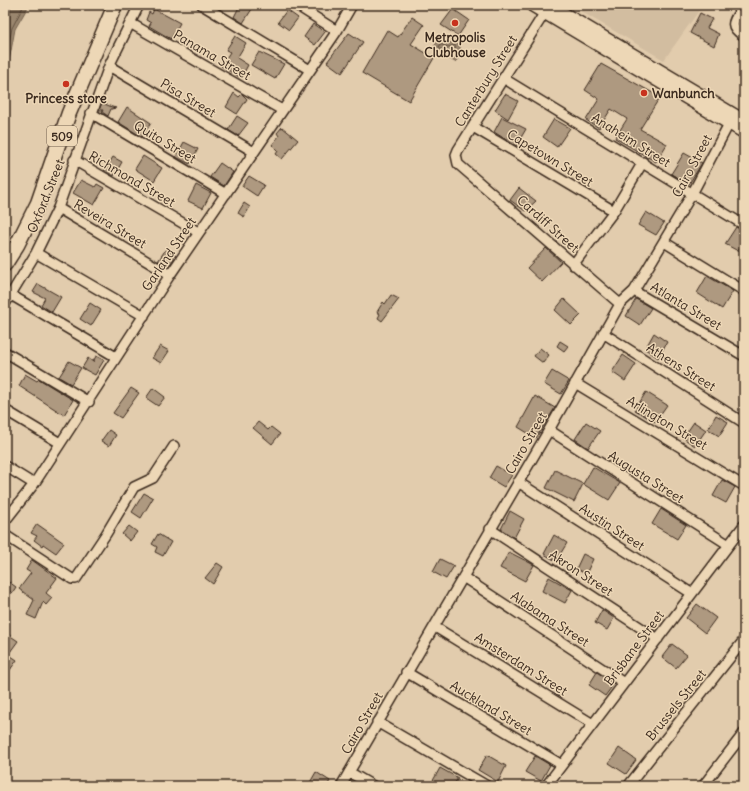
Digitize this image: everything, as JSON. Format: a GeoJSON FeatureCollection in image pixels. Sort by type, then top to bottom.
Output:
{"type":"FeatureCollection","features":[{"type":"Feature","properties":{"kind":"main road","name":"509"},"geometry":{"type":"LineString","coordinates":[[5,264],[38,203],[72,107],[115,5]]}},
{"type":"Feature","properties":{"kind":"main road"},"geometry":{"type":"LineString","coordinates":[[532,5],[548,8],[736,119],[744,132]]}},
{"type":"Feature","properties":{"kind":"street","name":"Oxford Street"},"geometry":{"type":"LineString","coordinates":[[5,304],[36,253],[58,208],[109,66],[138,5]]}},
{"type":"Feature","properties":{"kind":"street"},"geometry":{"type":"LineString","coordinates":[[202,5],[310,70]]}},
{"type":"Feature","properties":{"kind":"street"},"geometry":{"type":"LineString","coordinates":[[296,5],[337,31]]}},
{"type":"Feature","properties":{"kind":"street","name":"Garland Street"},"geometry":{"type":"LineString","coordinates":[[7,519],[34,484],[198,232],[226,194],[337,31],[352,5]]}},
{"type":"Feature","properties":{"kind":"street"},"geometry":{"type":"LineString","coordinates":[[744,5],[734,20],[735,30],[744,36]]}},
{"type":"Feature","properties":{"kind":"street","name":"Canterbury Street"},"geometry":{"type":"LineString","coordinates":[[458,164],[456,155],[472,127],[548,8]]}},
{"type":"Feature","properties":{"kind":"street","name":"Panama Street"},"geometry":{"type":"LineString","coordinates":[[130,23],[282,110]]}},
{"type":"Feature","properties":{"kind":"street","name":"Pisa Street"},"geometry":{"type":"LineString","coordinates":[[109,66],[254,152]]}},
{"type":"Feature","properties":{"kind":"street","name":"Anaheim Street"},"geometry":{"type":"LineString","coordinates":[[503,78],[744,225]]}},
{"type":"Feature","properties":{"kind":"street","name":"Quito Street"},"geometry":{"type":"LineString","coordinates":[[91,113],[226,194]]}},
{"type":"Feature","properties":{"kind":"street","name":"Cairo Street"},"geometry":{"type":"LineString","coordinates":[[341,786],[406,672],[435,627],[490,529],[550,430],[620,304],[634,291],[736,119]]}},
{"type":"Feature","properties":{"kind":"street","name":"Capetown Street"},"geometry":{"type":"LineString","coordinates":[[472,127],[614,211]]}},
{"type":"Feature","properties":{"kind":"street","name":"Richmond Street"},"geometry":{"type":"LineString","coordinates":[[74,160],[198,232]]}},
{"type":"Feature","properties":{"kind":"street"},"geometry":{"type":"LineString","coordinates":[[573,265],[614,211],[643,162]]}},
{"type":"Feature","properties":{"kind":"street","name":"Cardiff Street"},"geometry":{"type":"LineString","coordinates":[[458,164],[511,208],[573,265],[620,304]]}},
{"type":"Feature","properties":{"kind":"street","name":"Reveira Street"},"geometry":{"type":"LineString","coordinates":[[58,208],[170,275]]}},
{"type":"Feature","properties":{"kind":"street"},"geometry":{"type":"LineString","coordinates":[[664,242],[744,291]]}},
{"type":"Feature","properties":{"kind":"street"},"geometry":{"type":"LineString","coordinates":[[36,253],[144,316]]}},
{"type":"Feature","properties":{"kind":"street","name":"Atlanta Street"},"geometry":{"type":"LineString","coordinates":[[634,291],[744,356]]}},
{"type":"Feature","properties":{"kind":"street"},"geometry":{"type":"LineString","coordinates":[[11,295],[116,357]]}},
{"type":"Feature","properties":{"kind":"street","name":"Athens Street"},"geometry":{"type":"LineString","coordinates":[[603,333],[744,423]]}},
{"type":"Feature","properties":{"kind":"street"},"geometry":{"type":"LineString","coordinates":[[5,352],[88,402]]}},
{"type":"Feature","properties":{"kind":"street","name":"Arlington Street"},"geometry":{"type":"LineString","coordinates":[[576,383],[744,486]]}},
{"type":"Feature","properties":{"kind":"street"},"geometry":{"type":"LineString","coordinates":[[5,410],[60,443]]}},
{"type":"Feature","properties":{"kind":"street","name":"Augusta Street"},"geometry":{"type":"LineString","coordinates":[[550,430],[729,545]]}},
{"type":"Feature","properties":{"kind":"street"},"geometry":{"type":"LineString","coordinates":[[5,535],[72,579],[76,579],[106,534],[134,486],[153,478],[174,446]]}},
{"type":"Feature","properties":{"kind":"street"},"geometry":{"type":"LineString","coordinates":[[5,466],[34,484]]}},
{"type":"Feature","properties":{"kind":"street","name":"Austin Street"},"geometry":{"type":"LineString","coordinates":[[518,482],[691,593]]}},
{"type":"Feature","properties":{"kind":"street","name":"Brisbane Street"},"geometry":{"type":"LineString","coordinates":[[546,786],[658,639],[691,593],[744,526]]}},
{"type":"Feature","properties":{"kind":"street","name":"Akron Street"},"geometry":{"type":"LineString","coordinates":[[490,529],[658,639]]}},
{"type":"Feature","properties":{"kind":"street","name":"Alabama Street"},"geometry":{"type":"LineString","coordinates":[[463,577],[624,683]]}},
{"type":"Feature","properties":{"kind":"street","name":"Amsterdam Street"},"geometry":{"type":"LineString","coordinates":[[435,627],[593,724]]}},
{"type":"Feature","properties":{"kind":"street","name":"Brussels Street"},"geometry":{"type":"LineString","coordinates":[[628,786],[744,640]]}},
{"type":"Feature","properties":{"kind":"street","name":"Auckland Street"},"geometry":{"type":"LineString","coordinates":[[406,672],[562,765]]}},
{"type":"Feature","properties":{"kind":"street"},"geometry":{"type":"LineString","coordinates":[[378,722],[487,786]]}},
{"type":"Feature","properties":{"kind":"street"},"geometry":{"type":"LineString","coordinates":[[703,786],[744,733]]}},
{"type":"Feature","properties":{"kind":"street"},"geometry":{"type":"LineString","coordinates":[[349,772],[373,786]]}},
{"type":"Feature","properties":{"kind":"shaded area"},"geometry":{"type":"Polygon","coordinates":[[[570,5],[703,5],[664,60],[570,5]]]}},
{"type":"Feature","properties":{"kind":"water"},"geometry":{"type":"Polygon","coordinates":[[[5,5],[29,5],[15,29],[5,83],[5,5]]]}},
{"type":"Feature","properties":{"kind":"water"},"geometry":{"type":"Polygon","coordinates":[[[439,38],[447,44],[456,40],[460,44],[460,50],[463,53],[455,62],[433,49],[439,38]]]}},
{"type":"Feature","properties":{"kind":"building"},"geometry":{"type":"Polygon","coordinates":[[[240,5],[245,5],[252,9],[243,23],[234,17],[240,5]]]}},
{"type":"Feature","properties":{"kind":"building"},"geometry":{"type":"Polygon","coordinates":[[[154,9],[180,23],[171,39],[149,26],[151,23],[146,20],[149,12],[152,14],[154,9]]]}},
{"type":"Feature","properties":{"kind":"building","name":"Metropolis Clubhouse"},"geometry":{"type":"Polygon","coordinates":[[[453,9],[469,20],[458,36],[441,25],[453,9]]]}},
{"type":"Feature","properties":{"kind":"building"},"geometry":{"type":"Polygon","coordinates":[[[287,10],[298,18],[289,30],[278,22],[287,10]]]}},
{"type":"Feature","properties":{"kind":"building"},"geometry":{"type":"Polygon","coordinates":[[[700,13],[712,19],[707,28],[719,34],[714,46],[690,33],[700,13]]]}},
{"type":"Feature","properties":{"kind":"building"},"geometry":{"type":"Polygon","coordinates":[[[412,17],[424,25],[411,44],[434,58],[409,101],[362,73],[387,30],[398,37],[412,17]]]}},
{"type":"Feature","properties":{"kind":"building"},"geometry":{"type":"Polygon","coordinates":[[[313,24],[325,32],[315,45],[304,37],[313,24]]]}},
{"type":"Feature","properties":{"kind":"building"},"geometry":{"type":"Polygon","coordinates":[[[349,33],[363,42],[342,73],[327,62],[349,33]]]}},
{"type":"Feature","properties":{"kind":"building"},"geometry":{"type":"Polygon","coordinates":[[[235,36],[246,43],[237,58],[248,65],[241,78],[221,66],[230,52],[226,50],[235,36]]]}},
{"type":"Feature","properties":{"kind":"building"},"geometry":{"type":"Polygon","coordinates":[[[259,52],[284,64],[275,79],[251,65],[259,52]]]}},
{"type":"Feature","properties":{"kind":"building"},"geometry":{"type":"Polygon","coordinates":[[[601,64],[660,97],[640,129],[667,144],[656,162],[615,138],[627,119],[611,109],[599,128],[586,120],[599,99],[585,90],[601,64]]]}},
{"type":"Feature","properties":{"kind":"building"},"geometry":{"type":"Polygon","coordinates":[[[234,93],[239,97],[242,94],[247,99],[237,114],[226,107],[234,93]]]}},
{"type":"Feature","properties":{"kind":"building"},"geometry":{"type":"Polygon","coordinates":[[[505,94],[518,101],[508,119],[495,110],[505,94]]]}},
{"type":"Feature","properties":{"kind":"building"},"geometry":{"type":"Polygon","coordinates":[[[102,103],[116,108],[111,109],[108,116],[102,112],[103,110],[99,110],[102,103]]]}},
{"type":"Feature","properties":{"kind":"building"},"geometry":{"type":"Polygon","coordinates":[[[127,107],[151,123],[142,137],[118,122],[127,107]]]}},
{"type":"Feature","properties":{"kind":"building"},"geometry":{"type":"Polygon","coordinates":[[[237,116],[248,123],[238,136],[228,130],[237,116]]]}},
{"type":"Feature","properties":{"kind":"building"},"geometry":{"type":"Polygon","coordinates":[[[502,117],[526,129],[516,146],[494,132],[502,117]]]}},
{"type":"Feature","properties":{"kind":"building"},"geometry":{"type":"Polygon","coordinates":[[[554,119],[570,128],[557,147],[543,137],[554,119]]]}},
{"type":"Feature","properties":{"kind":"building"},"geometry":{"type":"Polygon","coordinates":[[[282,127],[298,140],[282,159],[276,154],[278,151],[272,145],[279,136],[277,133],[282,127]]]}},
{"type":"Feature","properties":{"kind":"building"},"geometry":{"type":"Polygon","coordinates":[[[184,142],[198,149],[190,164],[176,157],[184,142]]]}},
{"type":"Feature","properties":{"kind":"building"},"geometry":{"type":"Polygon","coordinates":[[[684,153],[702,163],[689,184],[671,174],[684,153]]]}},
{"type":"Feature","properties":{"kind":"building"},"geometry":{"type":"Polygon","coordinates":[[[143,156],[162,168],[154,181],[135,169],[143,156]]]}},
{"type":"Feature","properties":{"kind":"building"},"geometry":{"type":"Polygon","coordinates":[[[113,157],[122,162],[114,176],[104,171],[113,157]]]}},
{"type":"Feature","properties":{"kind":"building"},"geometry":{"type":"Polygon","coordinates":[[[220,163],[233,172],[224,186],[210,177],[220,163]]]}},
{"type":"Feature","properties":{"kind":"building"},"geometry":{"type":"Polygon","coordinates":[[[249,176],[264,185],[257,196],[242,186],[249,176]]]}},
{"type":"Feature","properties":{"kind":"building"},"geometry":{"type":"Polygon","coordinates":[[[81,180],[95,187],[97,184],[104,188],[94,205],[73,193],[81,180]]]}},
{"type":"Feature","properties":{"kind":"building"},"geometry":{"type":"Polygon","coordinates":[[[196,185],[211,193],[203,208],[188,201],[196,185]]]}},
{"type":"Feature","properties":{"kind":"building"},"geometry":{"type":"Polygon","coordinates":[[[519,188],[536,201],[525,211],[510,200],[519,188]]]}},
{"type":"Feature","properties":{"kind":"building"},"geometry":{"type":"Polygon","coordinates":[[[244,203],[250,207],[244,217],[238,213],[244,203]]]}},
{"type":"Feature","properties":{"kind":"building"},"geometry":{"type":"Polygon","coordinates":[[[646,212],[664,223],[656,235],[638,225],[646,212]]]}},
{"type":"Feature","properties":{"kind":"building"},"geometry":{"type":"Polygon","coordinates":[[[736,227],[744,231],[744,242],[738,251],[725,244],[736,227]]]}},
{"type":"Feature","properties":{"kind":"building"},"geometry":{"type":"Polygon","coordinates":[[[546,248],[561,262],[542,282],[527,268],[546,248]]]}},
{"type":"Feature","properties":{"kind":"building"},"geometry":{"type":"Polygon","coordinates":[[[166,249],[176,256],[168,267],[158,261],[166,249]]]}},
{"type":"Feature","properties":{"kind":"building"},"geometry":{"type":"Polygon","coordinates":[[[707,276],[733,291],[722,309],[697,293],[707,276]]]}},
{"type":"Feature","properties":{"kind":"building"},"geometry":{"type":"Polygon","coordinates":[[[38,284],[61,297],[52,312],[41,305],[45,298],[33,292],[38,284]]]}},
{"type":"Feature","properties":{"kind":"building"},"geometry":{"type":"Polygon","coordinates":[[[391,295],[399,299],[382,321],[378,318],[380,314],[377,312],[383,302],[385,304],[391,295]]]}},
{"type":"Feature","properties":{"kind":"building"},"geometry":{"type":"Polygon","coordinates":[[[564,299],[581,315],[571,325],[555,310],[564,299]]]}},
{"type":"Feature","properties":{"kind":"building"},"geometry":{"type":"Polygon","coordinates":[[[636,299],[651,308],[640,325],[626,316],[636,299]]]}},
{"type":"Feature","properties":{"kind":"building"},"geometry":{"type":"Polygon","coordinates":[[[90,303],[101,310],[91,326],[80,319],[90,303]]]}},
{"type":"Feature","properties":{"kind":"building"},"geometry":{"type":"Polygon","coordinates":[[[654,333],[667,342],[658,358],[645,349],[654,333]]]}},
{"type":"Feature","properties":{"kind":"building"},"geometry":{"type":"Polygon","coordinates":[[[560,341],[568,346],[564,351],[557,346],[560,341]]]}},
{"type":"Feature","properties":{"kind":"building"},"geometry":{"type":"Polygon","coordinates":[[[160,346],[169,351],[161,363],[152,358],[160,346]]]}},
{"type":"Feature","properties":{"kind":"building"},"geometry":{"type":"Polygon","coordinates":[[[540,348],[549,355],[543,363],[534,356],[540,348]]]}},
{"type":"Feature","properties":{"kind":"building"},"geometry":{"type":"Polygon","coordinates":[[[623,355],[636,364],[625,381],[612,372],[623,355]]]}},
{"type":"Feature","properties":{"kind":"building"},"geometry":{"type":"Polygon","coordinates":[[[96,356],[104,360],[95,375],[82,368],[88,358],[93,362],[96,356]]]}},
{"type":"Feature","properties":{"kind":"building"},"geometry":{"type":"Polygon","coordinates":[[[69,361],[81,368],[71,384],[59,377],[69,361]]]}},
{"type":"Feature","properties":{"kind":"building"},"geometry":{"type":"Polygon","coordinates":[[[552,371],[569,381],[561,394],[544,384],[552,371]]]}},
{"type":"Feature","properties":{"kind":"building"},"geometry":{"type":"Polygon","coordinates":[[[25,374],[37,381],[39,379],[73,400],[64,415],[19,386],[25,374]]]}},
{"type":"Feature","properties":{"kind":"building"},"geometry":{"type":"Polygon","coordinates":[[[131,388],[139,393],[121,418],[113,413],[131,388]]]}},
{"type":"Feature","properties":{"kind":"building"},"geometry":{"type":"Polygon","coordinates":[[[153,388],[165,397],[158,406],[146,398],[153,388]]]}},
{"type":"Feature","properties":{"kind":"building"},"geometry":{"type":"Polygon","coordinates":[[[646,392],[667,405],[655,422],[635,410],[646,392]]]}},
{"type":"Feature","properties":{"kind":"building"},"geometry":{"type":"Polygon","coordinates":[[[535,396],[555,408],[536,438],[518,427],[535,396]]]}},
{"type":"Feature","properties":{"kind":"building"},"geometry":{"type":"Polygon","coordinates":[[[716,415],[728,422],[719,436],[708,429],[716,415]]]}},
{"type":"Feature","properties":{"kind":"building"},"geometry":{"type":"Polygon","coordinates":[[[258,422],[268,430],[271,427],[280,434],[272,444],[253,428],[258,422]]]}},
{"type":"Feature","properties":{"kind":"building"},"geometry":{"type":"Polygon","coordinates":[[[586,422],[600,431],[588,448],[575,439],[586,422]]]}},
{"type":"Feature","properties":{"kind":"building"},"geometry":{"type":"Polygon","coordinates":[[[694,422],[706,430],[695,446],[683,438],[694,422]]]}},
{"type":"Feature","properties":{"kind":"building"},"geometry":{"type":"Polygon","coordinates":[[[109,430],[116,435],[109,446],[101,441],[109,430]]]}},
{"type":"Feature","properties":{"kind":"building"},"geometry":{"type":"Polygon","coordinates":[[[496,466],[512,475],[504,487],[489,478],[496,466]]]}},
{"type":"Feature","properties":{"kind":"building"},"geometry":{"type":"Polygon","coordinates":[[[593,467],[620,483],[609,500],[583,484],[593,467]]]}},
{"type":"Feature","properties":{"kind":"building"},"geometry":{"type":"Polygon","coordinates":[[[555,470],[583,484],[574,502],[546,488],[555,470]]]}},
{"type":"Feature","properties":{"kind":"building"},"geometry":{"type":"Polygon","coordinates":[[[722,480],[735,487],[726,503],[713,496],[722,480]]]}},
{"type":"Feature","properties":{"kind":"building"},"geometry":{"type":"Polygon","coordinates":[[[144,493],[153,498],[141,518],[132,512],[144,493]]]}},
{"type":"Feature","properties":{"kind":"building"},"geometry":{"type":"Polygon","coordinates":[[[661,509],[686,525],[677,539],[652,524],[661,509]]]}},
{"type":"Feature","properties":{"kind":"building"},"geometry":{"type":"Polygon","coordinates":[[[510,511],[524,519],[514,538],[501,529],[510,511]]]}},
{"type":"Feature","properties":{"kind":"building"},"geometry":{"type":"Polygon","coordinates":[[[37,524],[64,543],[56,553],[34,540],[37,536],[31,533],[37,524]]]}},
{"type":"Feature","properties":{"kind":"building"},"geometry":{"type":"Polygon","coordinates":[[[129,526],[137,532],[130,541],[122,534],[129,526]]]}},
{"type":"Feature","properties":{"kind":"building"},"geometry":{"type":"Polygon","coordinates":[[[158,534],[171,542],[163,556],[155,552],[157,547],[152,544],[158,534]]]}},
{"type":"Feature","properties":{"kind":"building"},"geometry":{"type":"Polygon","coordinates":[[[554,535],[567,543],[556,561],[544,554],[554,535]]]}},
{"type":"Feature","properties":{"kind":"building"},"geometry":{"type":"Polygon","coordinates":[[[509,552],[534,565],[525,581],[500,568],[509,552]]]}},
{"type":"Feature","properties":{"kind":"building"},"geometry":{"type":"Polygon","coordinates":[[[583,554],[593,559],[586,574],[576,569],[583,554]]]}},
{"type":"Feature","properties":{"kind":"building"},"geometry":{"type":"Polygon","coordinates":[[[440,559],[454,566],[446,579],[433,572],[440,559]]]}},
{"type":"Feature","properties":{"kind":"building"},"geometry":{"type":"Polygon","coordinates":[[[32,560],[57,578],[46,593],[52,598],[46,605],[43,602],[36,619],[27,615],[34,600],[19,589],[31,573],[26,570],[32,560]]]}},
{"type":"Feature","properties":{"kind":"building"},"geometry":{"type":"Polygon","coordinates":[[[217,563],[223,567],[213,584],[205,578],[217,563]]]}},
{"type":"Feature","properties":{"kind":"building"},"geometry":{"type":"Polygon","coordinates":[[[549,577],[572,590],[565,603],[542,591],[549,577]]]}},
{"type":"Feature","properties":{"kind":"building"},"geometry":{"type":"Polygon","coordinates":[[[9,582],[16,587],[12,593],[5,587],[9,582]]]}},
{"type":"Feature","properties":{"kind":"building"},"geometry":{"type":"Polygon","coordinates":[[[697,604],[716,618],[705,633],[686,618],[697,604]]]}},
{"type":"Feature","properties":{"kind":"building"},"geometry":{"type":"Polygon","coordinates":[[[602,610],[614,618],[607,630],[595,623],[602,610]]]}},
{"type":"Feature","properties":{"kind":"building"},"geometry":{"type":"Polygon","coordinates":[[[9,635],[18,641],[10,652],[5,648],[5,641],[9,635]]]}},
{"type":"Feature","properties":{"kind":"building"},"geometry":{"type":"Polygon","coordinates":[[[672,644],[687,655],[676,668],[662,657],[672,644]]]}},
{"type":"Feature","properties":{"kind":"building"},"geometry":{"type":"Polygon","coordinates":[[[8,654],[17,660],[5,677],[5,658],[8,654]]]}},
{"type":"Feature","properties":{"kind":"building"},"geometry":{"type":"Polygon","coordinates":[[[597,672],[614,684],[605,696],[589,685],[597,672]]]}},
{"type":"Feature","properties":{"kind":"building"},"geometry":{"type":"Polygon","coordinates":[[[619,748],[636,760],[626,774],[609,763],[619,748]]]}},
{"type":"Feature","properties":{"kind":"building"},"geometry":{"type":"Polygon","coordinates":[[[487,755],[506,766],[498,782],[478,770],[487,755]]]}},
{"type":"Feature","properties":{"kind":"building"},"geometry":{"type":"Polygon","coordinates":[[[535,756],[550,765],[541,781],[525,772],[535,756]]]}},
{"type":"Feature","properties":{"kind":"building"},"geometry":{"type":"Polygon","coordinates":[[[440,768],[458,778],[453,786],[430,786],[440,768]]]}},
{"type":"Feature","properties":{"kind":"building"},"geometry":{"type":"Polygon","coordinates":[[[316,772],[330,781],[327,786],[308,786],[316,772]]]}},
{"type":"Feature","properties":{"kind":"place","name":"Metropolis Clubhouse"},"geometry":{"type":"Point","coordinates":[455,23]}},
{"type":"Feature","properties":{"kind":"place","name":"Princess store"},"geometry":{"type":"Point","coordinates":[66,84]}},
{"type":"Feature","properties":{"kind":"place","name":"Wanbunch"},"geometry":{"type":"Point","coordinates":[644,93]}}]}
